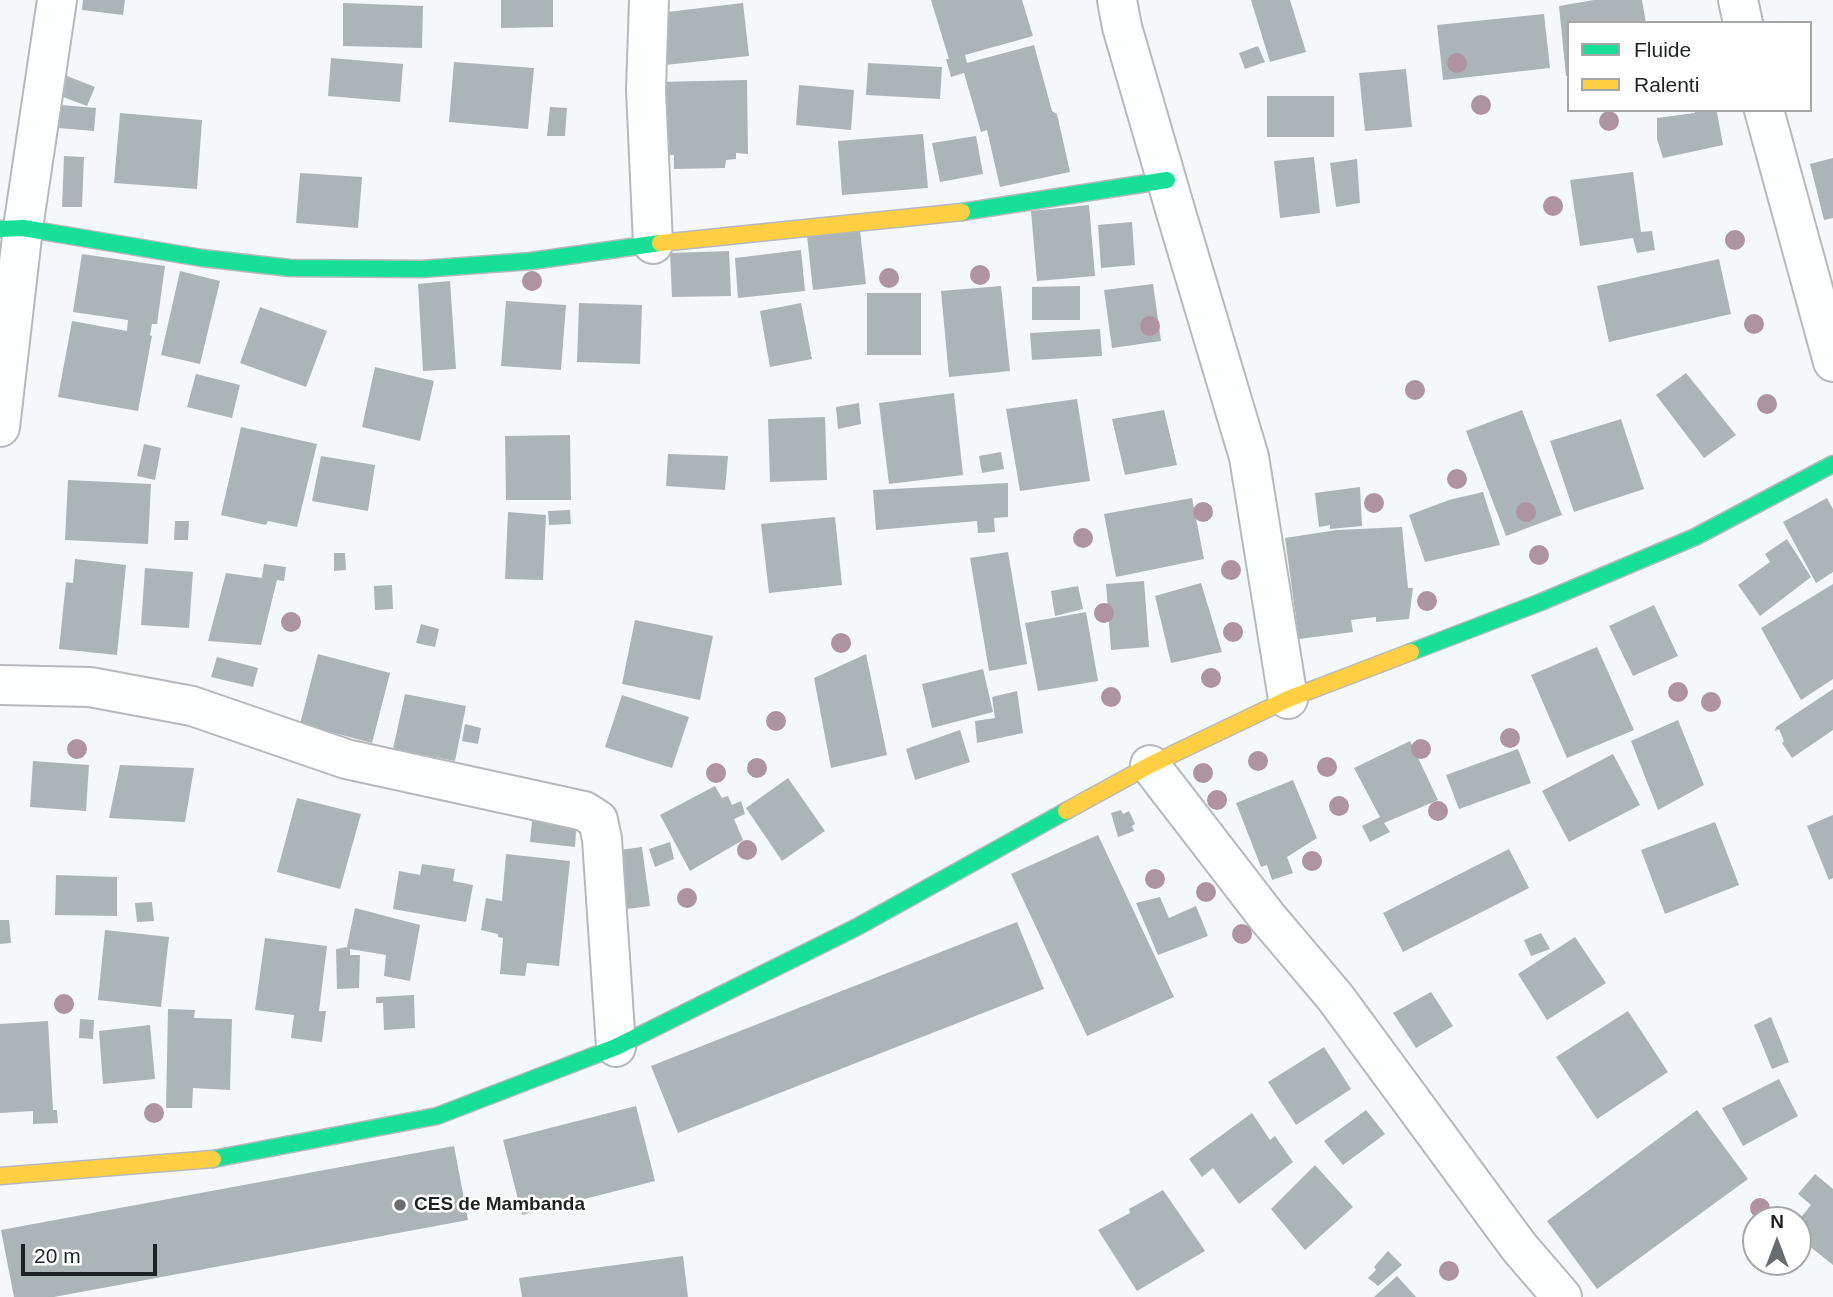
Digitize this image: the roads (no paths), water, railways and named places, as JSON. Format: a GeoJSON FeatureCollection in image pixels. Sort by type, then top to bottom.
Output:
{"type":"FeatureCollection","features":[{"type":"Feature","properties":{"kind":"street"},"geometry":{"type":"LineString","coordinates":[[0,427],[12,229],[57,0]]}},
{"type":"Feature","properties":{"kind":"street"},"geometry":{"type":"LineString","coordinates":[[649,0],[646,90],[653,244]]}},
{"type":"Feature","properties":{"kind":"street"},"geometry":{"type":"LineString","coordinates":[[1116,0],[1249,457],[1288,699]]}},
{"type":"Feature","properties":{"kind":"street"},"geometry":{"type":"LineString","coordinates":[[1738,0],[1743,21]]}},
{"type":"Feature","properties":{"kind":"street"},"geometry":{"type":"LineString","coordinates":[[1765,112],[1833,362]]}},
{"type":"Feature","properties":{"kind":"street"},"geometry":{"type":"LineString","coordinates":[[12,229],[202,258],[290,268],[422,269],[531,261],[653,244],[986,210],[1167,180]]}},
{"type":"Feature","properties":{"kind":"street"},"geometry":{"type":"LineString","coordinates":[[0,1176],[225,1158],[437,1116],[615,1047],[857,927],[1150,765],[1288,699],[1541,602],[1695,537],[1833,464]]}},
{"type":"Feature","properties":{"kind":"street"},"geometry":{"type":"LineString","coordinates":[[0,685],[90,688],[192,706],[346,759],[584,811],[598,820],[602,839],[615,1047]]}},
{"type":"Feature","properties":{"kind":"street"},"geometry":{"type":"LineString","coordinates":[[1150,765],[1268,918],[1335,997],[1519,1247],[1562,1297]]}},
{"type":"Feature","properties":{"kind":"place","name":"CES de Mambanda"},"geometry":{"type":"Point","coordinates":[400,1205]}}]}
